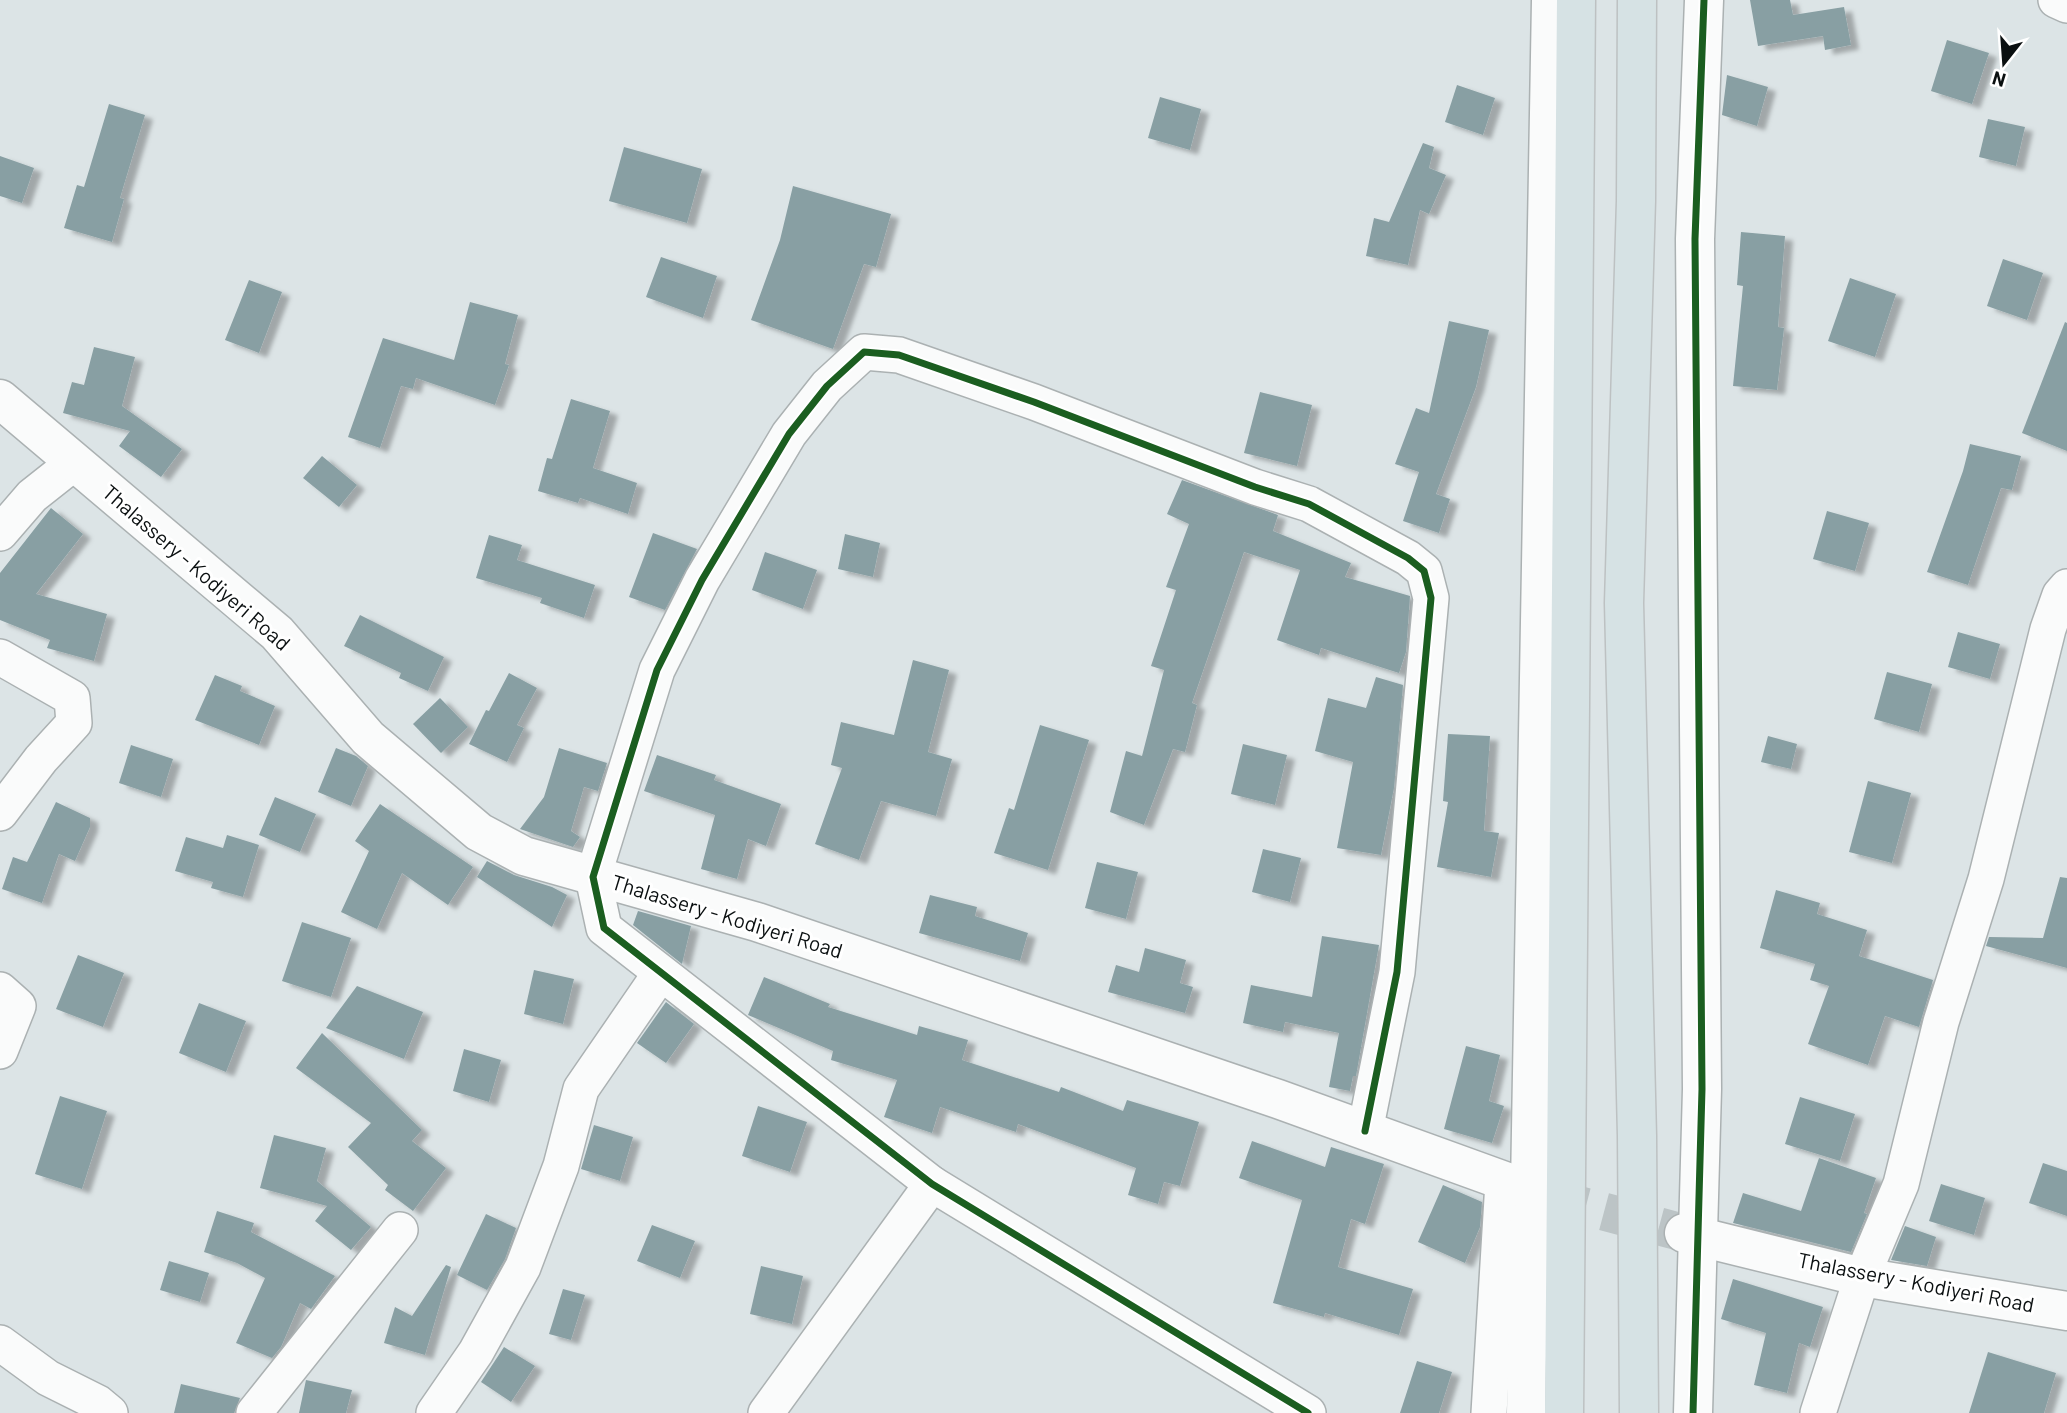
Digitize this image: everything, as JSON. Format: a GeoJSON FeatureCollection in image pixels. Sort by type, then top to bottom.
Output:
{"type":"FeatureCollection","features":[{"type":"Feature","properties":{"kind":"highway"},"geometry":{"type":"LineString","coordinates":[[1564,1413],[1576,0]]}},
{"type":"Feature","properties":{"kind":"highway"},"geometry":{"type":"LineString","coordinates":[[1637,0],[1636,201],[1624,603],[1637,1136],[1639,1413]]}},
{"type":"Feature","properties":{"kind":"street"},"geometry":{"type":"LineString","coordinates":[[1525,1413],[1527,1190],[1551,0]]}},
{"type":"Feature","properties":{"kind":"street"},"geometry":{"type":"LineString","coordinates":[[1692,1413],[1692,1235],[1702,879],[1695,239],[1704,0]]}},
{"type":"Feature","properties":{"kind":"street"},"geometry":{"type":"LineString","coordinates":[[2056,0],[2067,5]]}},
{"type":"Feature","properties":{"kind":"street"},"geometry":{"type":"LineString","coordinates":[[1308,1413],[932,1184],[604,928],[593,877],[657,670],[702,580],[751,494],[789,435],[827,386],[864,352],[899,355],[1034,402],[1255,487],[1309,504],[1408,558],[1424,571],[1431,598],[1397,972],[1365,1131]]}},
{"type":"Feature","properties":{"kind":"street","name":"Thalassery - Kodiyeri Road"},"geometry":{"type":"LineString","coordinates":[[0,399],[277,634],[368,738],[479,832],[524,856],[757,922],[1365,1131],[1527,1190]]}},
{"type":"Feature","properties":{"kind":"street"},"geometry":{"type":"LineString","coordinates":[[0,533],[32,496],[75,462]]}},
{"type":"Feature","properties":{"kind":"street"},"geometry":{"type":"LineString","coordinates":[[1818,1413],[1862,1277],[1901,1184],[1941,1022],[1986,879],[2048,629],[2060,594],[2067,587]]}},
{"type":"Feature","properties":{"kind":"street"},"geometry":{"type":"LineString","coordinates":[[0,657],[72,698],[74,723],[41,759],[0,813]]}},
{"type":"Feature","properties":{"kind":"street"},"geometry":{"type":"LineString","coordinates":[[434,1413],[476,1352],[523,1267],[561,1166],[581,1090],[660,974]]}},
{"type":"Feature","properties":{"kind":"street"},"geometry":{"type":"LineString","coordinates":[[0,990],[18,1006],[0,1051]]}},
{"type":"Feature","properties":{"kind":"street"},"geometry":{"type":"LineString","coordinates":[[766,1413],[932,1184]]}},
{"type":"Feature","properties":{"kind":"street"},"geometry":{"type":"LineString","coordinates":[[1489,1413],[1527,1190]]}},
{"type":"Feature","properties":{"kind":"street"},"geometry":{"type":"LineString","coordinates":[[254,1413],[400,1230]]}},
{"type":"Feature","properties":{"kind":"street","name":"Thalassery - Kodiyeri Road"},"geometry":{"type":"LineString","coordinates":[[1692,1235],[1862,1277],[2067,1311]]}},
{"type":"Feature","properties":{"kind":"street"},"geometry":{"type":"LineString","coordinates":[[0,1343],[48,1378],[99,1403],[110,1413]]}},
{"type":"Feature","properties":{"kind":"building"},"geometry":{"type":"Polygon","coordinates":[[[1750,0],[1790,0],[1793,15],[1844,7],[1851,45],[1825,50],[1823,36],[1758,46],[1750,0]]]}},
{"type":"Feature","properties":{"kind":"building"},"geometry":{"type":"Polygon","coordinates":[[[1947,40],[1989,53],[1972,104],[1931,91],[1947,40]]]}},
{"type":"Feature","properties":{"kind":"building"},"geometry":{"type":"Polygon","coordinates":[[[1727,75],[1768,87],[1757,126],[1722,115],[1727,75]]]}},
{"type":"Feature","properties":{"kind":"building"},"geometry":{"type":"Polygon","coordinates":[[[1457,85],[1495,98],[1483,135],[1445,122],[1457,85]]]}},
{"type":"Feature","properties":{"kind":"building"},"geometry":{"type":"Polygon","coordinates":[[[1160,97],[1201,109],[1190,150],[1148,138],[1160,97]]]}},
{"type":"Feature","properties":{"kind":"building"},"geometry":{"type":"Polygon","coordinates":[[[109,104],[145,115],[120,198],[124,199],[112,242],[64,228],[77,185],[84,187],[109,104]]]}},
{"type":"Feature","properties":{"kind":"building"},"geometry":{"type":"Polygon","coordinates":[[[1988,119],[2025,127],[2016,166],[1979,157],[1988,119]]]}},
{"type":"Feature","properties":{"kind":"building"},"geometry":{"type":"Polygon","coordinates":[[[1423,143],[1434,147],[1429,168],[1446,175],[1429,214],[1420,210],[1408,265],[1366,256],[1374,218],[1389,222],[1423,143]]]}},
{"type":"Feature","properties":{"kind":"building"},"geometry":{"type":"Polygon","coordinates":[[[624,147],[702,169],[687,223],[609,201],[624,147]]]}},
{"type":"Feature","properties":{"kind":"building"},"geometry":{"type":"Polygon","coordinates":[[[0,156],[34,168],[22,203],[0,196],[0,156]]]}},
{"type":"Feature","properties":{"kind":"building"},"geometry":{"type":"Polygon","coordinates":[[[793,186],[891,214],[876,267],[864,264],[833,349],[751,320],[780,240],[793,186]]]}},
{"type":"Feature","properties":{"kind":"building"},"geometry":{"type":"Polygon","coordinates":[[[1741,232],[1785,236],[1778,327],[1784,328],[1777,390],[1733,386],[1743,286],[1737,285],[1741,232]]]}},
{"type":"Feature","properties":{"kind":"building"},"geometry":{"type":"Polygon","coordinates":[[[661,257],[717,276],[703,318],[646,297],[661,257]]]}},
{"type":"Feature","properties":{"kind":"building"},"geometry":{"type":"Polygon","coordinates":[[[2003,259],[2043,273],[2027,320],[1987,306],[2003,259]]]}},
{"type":"Feature","properties":{"kind":"building"},"geometry":{"type":"Polygon","coordinates":[[[1850,278],[1896,294],[1875,357],[1828,341],[1850,278]]]}},
{"type":"Feature","properties":{"kind":"building"},"geometry":{"type":"Polygon","coordinates":[[[249,280],[282,292],[259,353],[225,340],[249,280]]]}},
{"type":"Feature","properties":{"kind":"building"},"geometry":{"type":"Polygon","coordinates":[[[470,302],[518,315],[505,364],[509,365],[495,405],[416,378],[413,389],[401,386],[380,448],[348,437],[383,338],[454,360],[470,302]]]}},
{"type":"Feature","properties":{"kind":"building"},"geometry":{"type":"Polygon","coordinates":[[[1449,321],[1489,330],[1476,387],[1436,494],[1450,499],[1439,533],[1403,521],[1419,472],[1395,464],[1416,408],[1429,413],[1449,321]]]}},
{"type":"Feature","properties":{"kind":"building"},"geometry":{"type":"Polygon","coordinates":[[[2065,322],[2067,323],[2067,451],[2022,433],[2065,322]]]}},
{"type":"Feature","properties":{"kind":"building"},"geometry":{"type":"Polygon","coordinates":[[[94,347],[135,357],[122,406],[182,449],[161,477],[119,446],[130,431],[63,413],[72,382],[84,385],[94,347]]]}},
{"type":"Feature","properties":{"kind":"building"},"geometry":{"type":"Polygon","coordinates":[[[1260,392],[1312,405],[1297,466],[1244,453],[1260,392]]]}},
{"type":"Feature","properties":{"kind":"building"},"geometry":{"type":"Polygon","coordinates":[[[571,399],[610,411],[593,468],[637,483],[628,514],[580,498],[578,503],[538,491],[547,458],[552,459],[571,399]]]}},
{"type":"Feature","properties":{"kind":"building"},"geometry":{"type":"Polygon","coordinates":[[[1970,444],[2021,456],[2012,490],[2001,488],[1968,585],[1927,572],[1970,444]]]}},
{"type":"Feature","properties":{"kind":"building"},"geometry":{"type":"Polygon","coordinates":[[[322,456],[357,485],[339,507],[303,478],[322,456]]]}},
{"type":"Feature","properties":{"kind":"building"},"geometry":{"type":"Polygon","coordinates":[[[1182,480],[1278,515],[1273,531],[1351,563],[1345,577],[1410,596],[1406,652],[1399,673],[1321,648],[1319,655],[1277,640],[1300,570],[1244,552],[1192,703],[1197,705],[1185,752],[1173,749],[1144,825],[1110,812],[1126,751],[1142,756],[1164,670],[1151,666],[1176,590],[1166,587],[1189,524],[1167,514],[1182,480]]]}},
{"type":"Feature","properties":{"kind":"building"},"geometry":{"type":"Polygon","coordinates":[[[51,508],[83,534],[36,594],[107,614],[94,661],[47,648],[50,640],[0,620],[0,573],[51,508]]]}},
{"type":"Feature","properties":{"kind":"building"},"geometry":{"type":"Polygon","coordinates":[[[1827,511],[1869,523],[1855,571],[1813,559],[1827,511]]]}},
{"type":"Feature","properties":{"kind":"building"},"geometry":{"type":"Polygon","coordinates":[[[653,533],[697,549],[665,610],[629,597],[653,533]]]}},
{"type":"Feature","properties":{"kind":"building"},"geometry":{"type":"Polygon","coordinates":[[[845,534],[880,543],[873,577],[838,569],[845,534]]]}},
{"type":"Feature","properties":{"kind":"building"},"geometry":{"type":"Polygon","coordinates":[[[489,535],[522,545],[517,560],[595,585],[584,618],[540,603],[542,598],[476,578],[489,535]]]}},
{"type":"Feature","properties":{"kind":"building"},"geometry":{"type":"Polygon","coordinates":[[[765,552],[817,570],[803,609],[752,590],[765,552]]]}},
{"type":"Feature","properties":{"kind":"building"},"geometry":{"type":"Polygon","coordinates":[[[360,615],[444,657],[428,691],[399,678],[401,673],[344,646],[360,615]]]}},
{"type":"Feature","properties":{"kind":"building"},"geometry":{"type":"Polygon","coordinates":[[[1958,632],[2000,644],[1990,679],[1948,667],[1958,632]]]}},
{"type":"Feature","properties":{"kind":"building"},"geometry":{"type":"Polygon","coordinates":[[[913,660],[949,670],[928,752],[952,759],[936,816],[881,801],[859,860],[815,844],[842,768],[831,765],[841,722],[894,735],[913,660]]]}},
{"type":"Feature","properties":{"kind":"building"},"geometry":{"type":"Polygon","coordinates":[[[1887,672],[1932,684],[1919,732],[1874,719],[1887,672]]]}},
{"type":"Feature","properties":{"kind":"building"},"geometry":{"type":"Polygon","coordinates":[[[509,673],[537,688],[517,725],[524,728],[507,762],[469,744],[509,673]]]}},
{"type":"Feature","properties":{"kind":"building"},"geometry":{"type":"Polygon","coordinates":[[[215,675],[242,686],[240,691],[275,706],[259,745],[195,720],[215,675]]]}},
{"type":"Feature","properties":{"kind":"building"},"geometry":{"type":"Polygon","coordinates":[[[1376,677],[1403,685],[1394,788],[1381,855],[1337,848],[1353,762],[1315,751],[1328,698],[1366,708],[1376,677]]]}},
{"type":"Feature","properties":{"kind":"building"},"geometry":{"type":"Polygon","coordinates":[[[440,698],[468,727],[441,753],[413,724],[440,698]]]}},
{"type":"Feature","properties":{"kind":"building"},"geometry":{"type":"Polygon","coordinates":[[[1040,725],[1089,740],[1048,870],[994,853],[1009,808],[1014,810],[1040,725]]]}},
{"type":"Feature","properties":{"kind":"building"},"geometry":{"type":"Polygon","coordinates":[[[1448,734],[1490,736],[1484,831],[1499,833],[1491,877],[1437,867],[1448,802],[1443,801],[1448,734]]]}},
{"type":"Feature","properties":{"kind":"building"},"geometry":{"type":"Polygon","coordinates":[[[1768,736],[1797,744],[1791,769],[1761,762],[1768,736]]]}},
{"type":"Feature","properties":{"kind":"building"},"geometry":{"type":"Polygon","coordinates":[[[1243,744],[1287,755],[1275,805],[1231,794],[1243,744]]]}},
{"type":"Feature","properties":{"kind":"building"},"geometry":{"type":"Polygon","coordinates":[[[131,745],[173,759],[161,797],[119,783],[131,745]]]}},
{"type":"Feature","properties":{"kind":"building"},"geometry":{"type":"Polygon","coordinates":[[[336,748],[356,756],[368,766],[351,806],[318,792],[336,748]]]}},
{"type":"Feature","properties":{"kind":"building"},"geometry":{"type":"Polygon","coordinates":[[[559,748],[607,763],[598,791],[584,787],[571,831],[580,837],[573,847],[520,829],[544,797],[559,748]]]}},
{"type":"Feature","properties":{"kind":"building"},"geometry":{"type":"Polygon","coordinates":[[[657,755],[716,775],[714,780],[781,804],[766,846],[748,839],[737,879],[701,869],[715,815],[644,791],[657,755]]]}},
{"type":"Feature","properties":{"kind":"building"},"geometry":{"type":"Polygon","coordinates":[[[1868,781],[1911,793],[1892,863],[1849,852],[1868,781]]]}},
{"type":"Feature","properties":{"kind":"building"},"geometry":{"type":"Polygon","coordinates":[[[275,797],[316,814],[300,852],[259,835],[275,797]]]}},
{"type":"Feature","properties":{"kind":"building"},"geometry":{"type":"Polygon","coordinates":[[[56,802],[90,818],[90,827],[75,861],[59,854],[42,903],[2,889],[13,857],[27,862],[56,802]]]}},
{"type":"Feature","properties":{"kind":"building"},"geometry":{"type":"Polygon","coordinates":[[[380,804],[473,867],[448,905],[402,873],[377,929],[341,912],[369,851],[355,841],[380,804]]]}},
{"type":"Feature","properties":{"kind":"building"},"geometry":{"type":"Polygon","coordinates":[[[227,835],[259,845],[243,897],[211,888],[213,882],[175,871],[186,837],[223,848],[227,835]]]}},
{"type":"Feature","properties":{"kind":"building"},"geometry":{"type":"Polygon","coordinates":[[[1263,849],[1301,858],[1290,902],[1252,892],[1263,849]]]}},
{"type":"Feature","properties":{"kind":"building"},"geometry":{"type":"Polygon","coordinates":[[[487,861],[514,875],[552,887],[567,895],[552,927],[477,877],[487,861]]]}},
{"type":"Feature","properties":{"kind":"building"},"geometry":{"type":"Polygon","coordinates":[[[1097,862],[1138,872],[1126,919],[1085,908],[1097,862]]]}},
{"type":"Feature","properties":{"kind":"building"},"geometry":{"type":"Polygon","coordinates":[[[2060,877],[2067,878],[2067,968],[1986,946],[1989,937],[2043,938],[2060,877]]]}},
{"type":"Feature","properties":{"kind":"building"},"geometry":{"type":"Polygon","coordinates":[[[1776,890],[1820,903],[1817,914],[1867,930],[1859,956],[1933,980],[1919,1027],[1885,1016],[1868,1065],[1808,1044],[1829,986],[1810,980],[1815,964],[1760,948],[1776,890]]]}},
{"type":"Feature","properties":{"kind":"building"},"geometry":{"type":"Polygon","coordinates":[[[930,895],[977,907],[975,916],[1028,933],[1020,961],[919,933],[930,895]]]}},
{"type":"Feature","properties":{"kind":"building"},"geometry":{"type":"Polygon","coordinates":[[[638,911],[691,926],[682,964],[633,925],[638,911]]]}},
{"type":"Feature","properties":{"kind":"building"},"geometry":{"type":"Polygon","coordinates":[[[302,922],[351,938],[331,997],[282,981],[302,922]]]}},
{"type":"Feature","properties":{"kind":"building"},"geometry":{"type":"Polygon","coordinates":[[[1322,936],[1379,945],[1356,1076],[1353,1076],[1350,1091],[1329,1087],[1339,1033],[1285,1022],[1283,1032],[1243,1023],[1251,985],[1312,997],[1322,936]]]}},
{"type":"Feature","properties":{"kind":"building"},"geometry":{"type":"Polygon","coordinates":[[[1145,948],[1186,960],[1180,983],[1193,987],[1185,1013],[1108,992],[1116,965],[1139,972],[1145,948]]]}},
{"type":"Feature","properties":{"kind":"building"},"geometry":{"type":"Polygon","coordinates":[[[78,955],[124,973],[103,1027],[56,1009],[78,955]]]}},
{"type":"Feature","properties":{"kind":"building"},"geometry":{"type":"Polygon","coordinates":[[[534,970],[574,979],[563,1024],[524,1014],[534,970]]]}},
{"type":"Feature","properties":{"kind":"building"},"geometry":{"type":"Polygon","coordinates":[[[764,977],[830,1004],[828,1007],[917,1035],[919,1026],[968,1040],[962,1060],[1059,1092],[1061,1087],[1123,1111],[1127,1100],[1199,1122],[1180,1186],[1164,1182],[1158,1204],[1128,1195],[1136,1168],[1018,1124],[1016,1132],[940,1107],[932,1133],[884,1117],[897,1080],[831,1060],[833,1051],[748,1015],[764,977]]]}},
{"type":"Feature","properties":{"kind":"building"},"geometry":{"type":"Polygon","coordinates":[[[357,986],[423,1012],[404,1059],[326,1028],[357,986]]]}},
{"type":"Feature","properties":{"kind":"building"},"geometry":{"type":"Polygon","coordinates":[[[666,1002],[694,1024],[666,1063],[637,1043],[666,1002]]]}},
{"type":"Feature","properties":{"kind":"building"},"geometry":{"type":"Polygon","coordinates":[[[199,1003],[246,1021],[226,1072],[179,1053],[199,1003]]]}},
{"type":"Feature","properties":{"kind":"building"},"geometry":{"type":"Polygon","coordinates":[[[322,1033],[422,1130],[412,1141],[446,1168],[413,1211],[385,1190],[388,1185],[348,1147],[371,1123],[296,1068],[322,1033]]]}},
{"type":"Feature","properties":{"kind":"building"},"geometry":{"type":"Polygon","coordinates":[[[1466,1046],[1500,1055],[1489,1101],[1504,1106],[1492,1143],[1444,1129],[1466,1046]]]}},
{"type":"Feature","properties":{"kind":"building"},"geometry":{"type":"Polygon","coordinates":[[[464,1049],[501,1060],[489,1102],[453,1091],[464,1049]]]}},
{"type":"Feature","properties":{"kind":"building"},"geometry":{"type":"Polygon","coordinates":[[[60,1096],[107,1111],[82,1189],[35,1174],[60,1096]]]}},
{"type":"Feature","properties":{"kind":"building"},"geometry":{"type":"Polygon","coordinates":[[[1800,1097],[1855,1114],[1840,1161],[1785,1144],[1800,1097]]]}},
{"type":"Feature","properties":{"kind":"building"},"geometry":{"type":"Polygon","coordinates":[[[758,1106],[807,1122],[790,1172],[742,1156],[758,1106]]]}},
{"type":"Feature","properties":{"kind":"building"},"geometry":{"type":"Polygon","coordinates":[[[594,1125],[633,1137],[620,1181],[581,1169],[594,1125]]]}},
{"type":"Feature","properties":{"kind":"building"},"geometry":{"type":"Polygon","coordinates":[[[274,1135],[326,1148],[317,1181],[371,1227],[351,1250],[315,1221],[327,1206],[260,1188],[274,1135]]]}},
{"type":"Feature","properties":{"kind":"building"},"geometry":{"type":"Polygon","coordinates":[[[1252,1141],[1325,1167],[1331,1147],[1384,1164],[1365,1224],[1351,1219],[1338,1267],[1413,1289],[1399,1335],[1325,1313],[1324,1317],[1273,1303],[1302,1200],[1239,1178],[1252,1141]]]}},
{"type":"Feature","properties":{"kind":"building"},"geometry":{"type":"Polygon","coordinates":[[[1819,1158],[1876,1178],[1864,1213],[1867,1214],[1851,1252],[1733,1223],[1743,1193],[1801,1211],[1819,1158]]]}},
{"type":"Feature","properties":{"kind":"building"},"geometry":{"type":"Polygon","coordinates":[[[2043,1163],[2067,1171],[2067,1216],[2029,1203],[2043,1163]]]}},
{"type":"Feature","properties":{"kind":"building"},"geometry":{"type":"Polygon","coordinates":[[[1941,1184],[1985,1198],[1974,1235],[1929,1221],[1941,1184]]]}},
{"type":"Feature","properties":{"kind":"building"},"geometry":{"type":"Polygon","coordinates":[[[1443,1185],[1482,1202],[1480,1227],[1465,1263],[1418,1242],[1443,1185]]]}},
{"type":"Feature","properties":{"kind":"building"},"geometry":{"type":"Polygon","coordinates":[[[217,1211],[254,1223],[251,1232],[335,1276],[311,1309],[300,1303],[281,1347],[272,1358],[236,1343],[265,1278],[237,1263],[204,1252],[217,1211]]]}},
{"type":"Feature","properties":{"kind":"building"},"geometry":{"type":"Polygon","coordinates":[[[486,1214],[516,1228],[505,1259],[487,1290],[457,1275],[486,1214]]]}},
{"type":"Feature","properties":{"kind":"building"},"geometry":{"type":"Polygon","coordinates":[[[652,1225],[695,1241],[680,1278],[637,1261],[652,1225]]]}},
{"type":"Feature","properties":{"kind":"building"},"geometry":{"type":"Polygon","coordinates":[[[1905,1226],[1936,1237],[1927,1266],[1891,1260],[1905,1226]]]}},
{"type":"Feature","properties":{"kind":"building"},"geometry":{"type":"Polygon","coordinates":[[[169,1261],[209,1273],[200,1302],[160,1290],[169,1261]]]}},
{"type":"Feature","properties":{"kind":"building"},"geometry":{"type":"Polygon","coordinates":[[[446,1265],[451,1267],[425,1355],[384,1343],[395,1307],[412,1316],[446,1265]]]}},
{"type":"Feature","properties":{"kind":"building"},"geometry":{"type":"Polygon","coordinates":[[[761,1266],[803,1276],[792,1324],[750,1314],[761,1266]]]}},
{"type":"Feature","properties":{"kind":"building"},"geometry":{"type":"Polygon","coordinates":[[[1733,1279],[1823,1307],[1810,1347],[1799,1343],[1787,1393],[1754,1385],[1766,1333],[1721,1319],[1733,1279]]]}},
{"type":"Feature","properties":{"kind":"building"},"geometry":{"type":"Polygon","coordinates":[[[563,1289],[585,1295],[571,1340],[549,1334],[563,1289]]]}},
{"type":"Feature","properties":{"kind":"building"},"geometry":{"type":"Polygon","coordinates":[[[504,1347],[535,1366],[511,1402],[481,1382],[504,1347]]]}},
{"type":"Feature","properties":{"kind":"building"},"geometry":{"type":"Polygon","coordinates":[[[1988,1352],[2056,1373],[2044,1413],[1969,1413],[1988,1352]]]}},
{"type":"Feature","properties":{"kind":"building"},"geometry":{"type":"Polygon","coordinates":[[[1417,1361],[1452,1372],[1439,1413],[1400,1413],[1417,1361]]]}},
{"type":"Feature","properties":{"kind":"building"},"geometry":{"type":"Polygon","coordinates":[[[306,1380],[352,1390],[346,1413],[299,1413],[306,1380]]]}},
{"type":"Feature","properties":{"kind":"building"},"geometry":{"type":"Polygon","coordinates":[[[181,1384],[240,1398],[234,1413],[174,1413],[181,1384]]]}},
{"type":"Feature","properties":{"kind":"tunnel"},"geometry":{"type":"LineString","coordinates":[[1549,1197],[1684,1233]]}},
{"type":"Feature","properties":{"kind":"cycle path"},"geometry":{"type":"LineString","coordinates":[[1693,1413],[1702,1089],[1695,239],[1704,0]]}},
{"type":"Feature","properties":{"kind":"cycle path"},"geometry":{"type":"LineString","coordinates":[[1308,1413],[932,1184],[604,928],[593,877],[657,670],[702,580],[789,434],[827,386],[864,352],[899,355],[1034,402],[1255,487],[1309,504],[1408,558],[1424,571],[1431,598],[1397,972],[1365,1131]]}}]}
